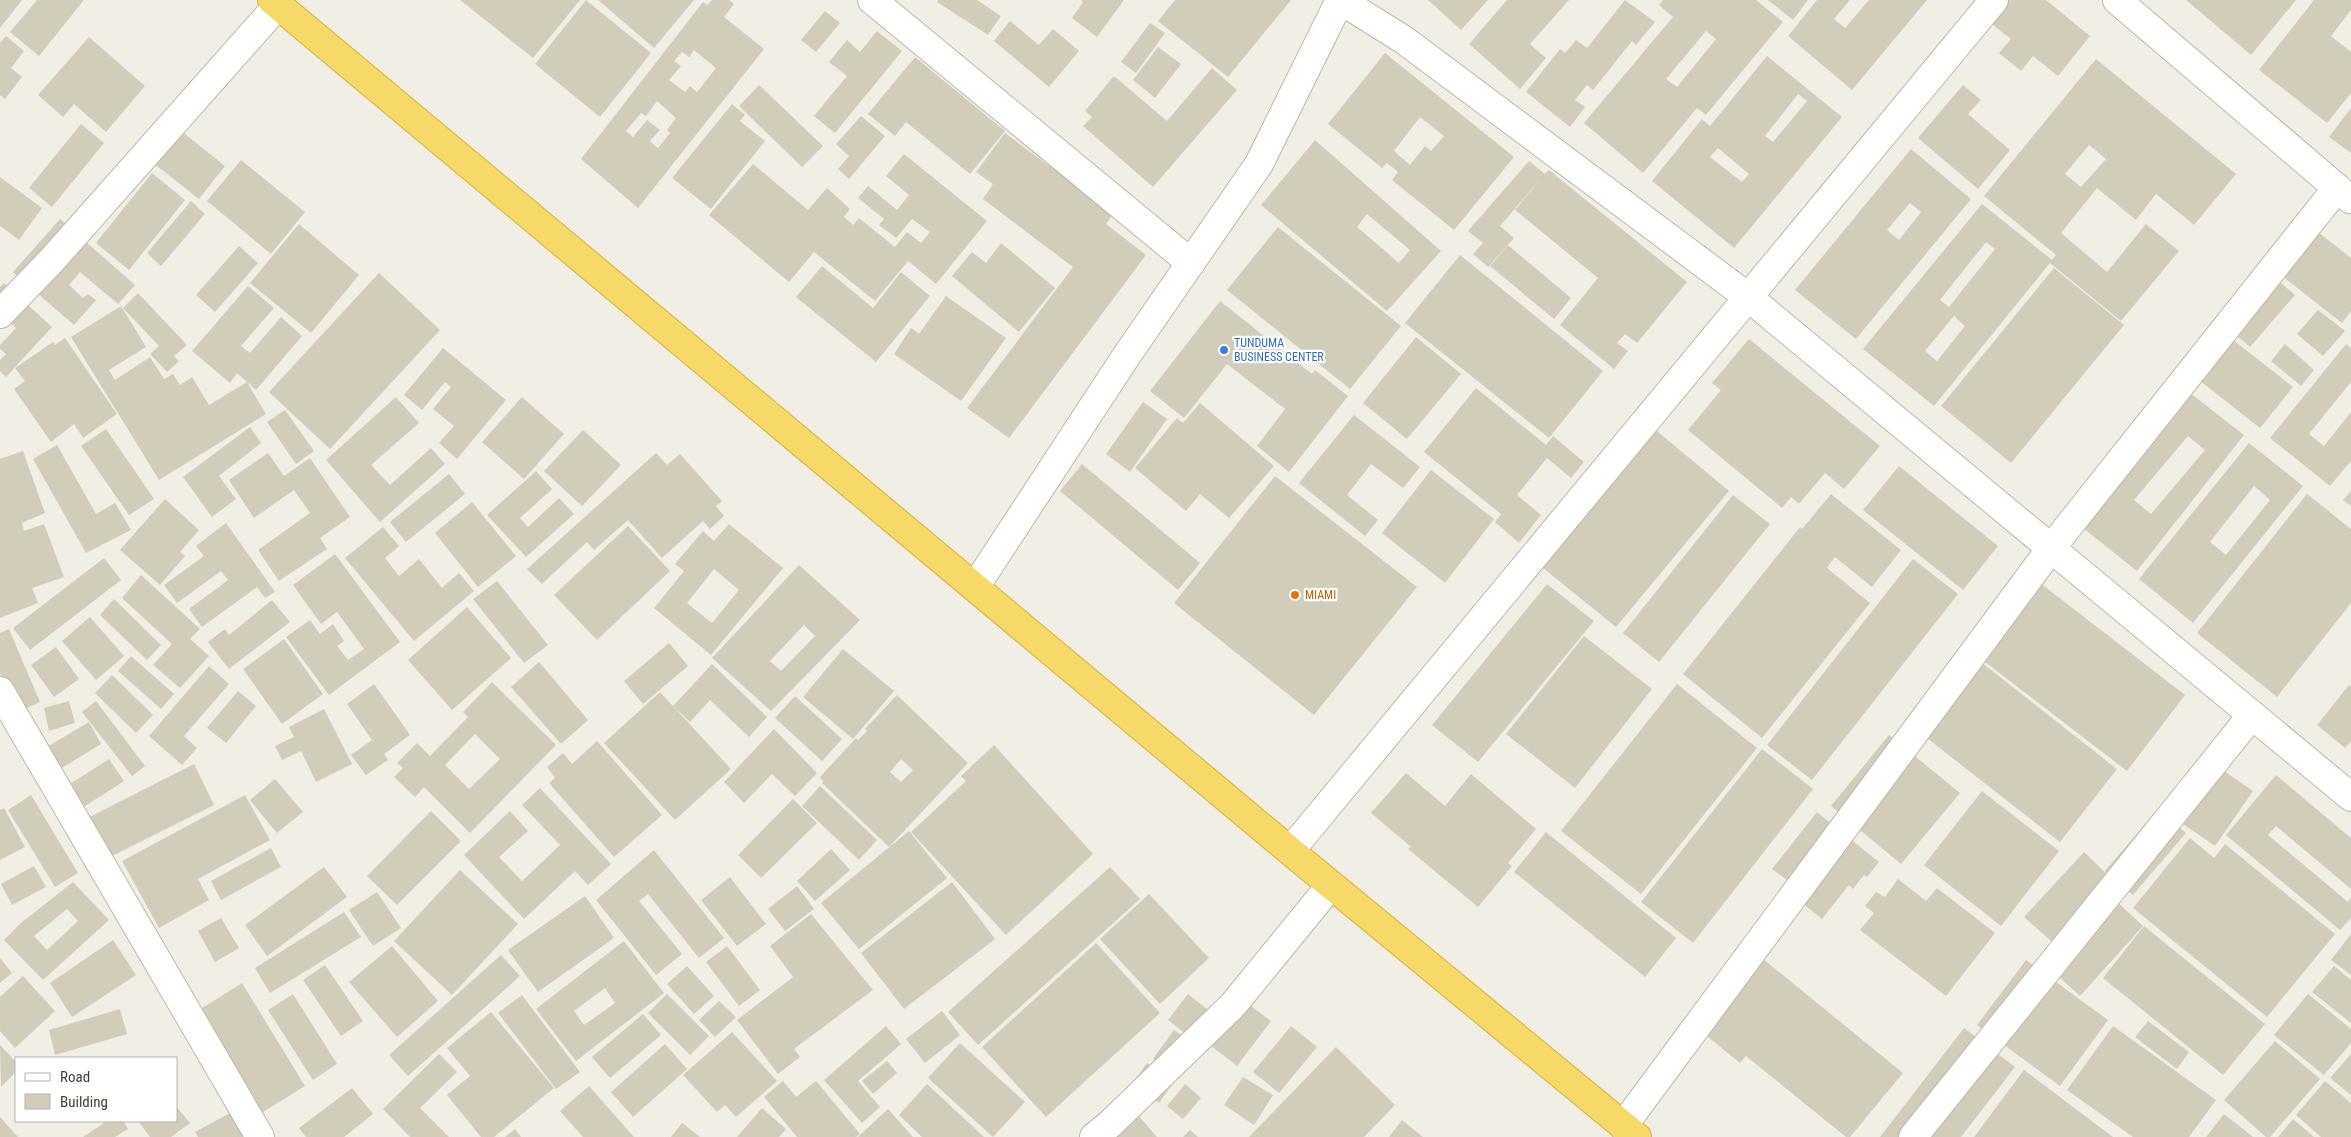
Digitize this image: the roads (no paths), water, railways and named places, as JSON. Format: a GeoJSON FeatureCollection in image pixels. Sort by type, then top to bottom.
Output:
{"type":"FeatureCollection","features":[{"type":"Feature","properties":{"kind":"highway"},"geometry":{"type":"LineString","coordinates":[[275,2],[1290,851],[1630,1132]]}},
{"type":"Feature","properties":{"kind":"street"},"geometry":{"type":"LineString","coordinates":[[872,0],[1191,263]]}},
{"type":"Feature","properties":{"kind":"street"},"geometry":{"type":"LineString","coordinates":[[975,587],[1127,355],[1259,164],[1340,0],[1404,40],[1748,297],[2052,547],[2351,797]]}},
{"type":"Feature","properties":{"kind":"street"},"geometry":{"type":"LineString","coordinates":[[1290,851],[1994,0]]}},
{"type":"Feature","properties":{"kind":"street"},"geometry":{"type":"LineString","coordinates":[[1630,1132],[2052,547],[2344,194],[2117,0]]}},
{"type":"Feature","properties":{"kind":"street"},"geometry":{"type":"LineString","coordinates":[[0,314],[59,253],[275,2]]}},
{"type":"Feature","properties":{"kind":"street"},"geometry":{"type":"LineString","coordinates":[[0,690],[260,1137]]}},
{"type":"Feature","properties":{"kind":"street"},"geometry":{"type":"LineString","coordinates":[[1913,1137],[2252,715]]}},
{"type":"Feature","properties":{"kind":"street"},"geometry":{"type":"LineString","coordinates":[[1094,1137],[1110,1124],[1233,1005],[1331,885]]}},
{"type":"Feature","properties":{"kind":"place","name":"TUNDUMA BUSINESS CENTER"},"geometry":{"type":"Point","coordinates":[1224,350]}},
{"type":"Feature","properties":{"kind":"place","name":"MIAMI"},"geometry":{"type":"Point","coordinates":[1295,595]}}]}
